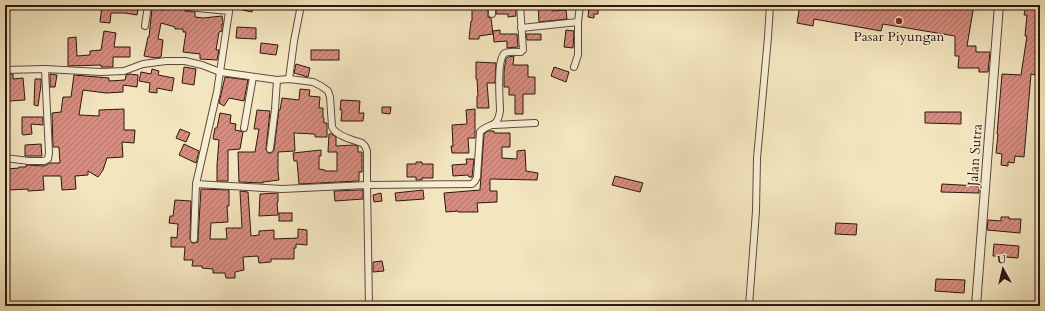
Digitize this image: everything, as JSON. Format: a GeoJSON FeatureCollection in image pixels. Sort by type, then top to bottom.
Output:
{"type":"FeatureCollection","features":[{"type":"Feature","properties":{"kind":"street"},"geometry":{"type":"LineString","coordinates":[[145,26],[148,5]]}},
{"type":"Feature","properties":{"kind":"street"},"geometry":{"type":"LineString","coordinates":[[289,79],[301,5]]}},
{"type":"Feature","properties":{"kind":"street"},"geometry":{"type":"LineString","coordinates":[[492,5],[492,14]]}},
{"type":"Feature","properties":{"kind":"street"},"geometry":{"type":"LineString","coordinates":[[494,125],[499,118],[500,111],[499,66],[501,58],[507,52],[522,52],[523,48],[520,5]]}},
{"type":"Feature","properties":{"kind":"street"},"geometry":{"type":"LineString","coordinates":[[574,67],[578,55],[578,22],[580,5]]}},
{"type":"Feature","properties":{"kind":"street"},"geometry":{"type":"LineString","coordinates":[[749,306],[756,211],[757,158],[768,44],[770,5]]}},
{"type":"Feature","properties":{"kind":"street","name":"Jalan Sutra"},"geometry":{"type":"LineString","coordinates":[[976,306],[999,5]]}},
{"type":"Feature","properties":{"kind":"street"},"geometry":{"type":"LineString","coordinates":[[187,7],[230,8],[217,92],[196,184],[194,239]]}},
{"type":"Feature","properties":{"kind":"street"},"geometry":{"type":"LineString","coordinates":[[521,28],[578,22]]}},
{"type":"Feature","properties":{"kind":"street"},"geometry":{"type":"LineString","coordinates":[[5,70],[45,69],[114,72],[124,71],[143,64],[166,61],[185,61],[202,65],[220,72],[277,80],[289,79],[313,82],[321,86],[328,91],[330,97],[332,127],[334,130],[338,134],[366,146],[369,306]]}},
{"type":"Feature","properties":{"kind":"street"},"geometry":{"type":"LineString","coordinates":[[5,158],[23,161],[44,161],[48,159],[45,69]]}},
{"type":"Feature","properties":{"kind":"street"},"geometry":{"type":"LineString","coordinates":[[244,128],[253,77]]}},
{"type":"Feature","properties":{"kind":"street"},"geometry":{"type":"LineString","coordinates":[[270,149],[277,80]]}},
{"type":"Feature","properties":{"kind":"street"},"geometry":{"type":"LineString","coordinates":[[196,184],[282,189],[367,185],[472,184],[475,182],[477,177],[480,132],[484,128],[494,125],[535,123]]}},
{"type":"Feature","properties":{"kind":"building"},"geometry":{"type":"Polygon","coordinates":[[[102,5],[139,5],[137,15],[111,13],[110,23],[100,22],[102,5]]]}},
{"type":"Feature","properties":{"kind":"building"},"geometry":{"type":"Polygon","coordinates":[[[166,5],[183,5],[185,11],[195,12],[195,17],[203,18],[222,16],[222,31],[219,32],[216,50],[219,50],[217,60],[200,59],[200,54],[183,52],[186,32],[183,32],[183,29],[175,29],[175,27],[161,23],[158,39],[163,40],[161,57],[155,58],[144,56],[149,37],[152,9],[165,10],[166,5]]]}},
{"type":"Feature","properties":{"kind":"building"},"geometry":{"type":"Polygon","coordinates":[[[243,5],[254,5],[252,12],[242,10],[243,5]]]}},
{"type":"Feature","properties":{"kind":"building"},"geometry":{"type":"Polygon","coordinates":[[[496,5],[516,5],[516,16],[508,17],[508,14],[496,14],[496,5]]]}},
{"type":"Feature","properties":{"kind":"building"},"geometry":{"type":"Polygon","coordinates":[[[538,5],[551,5],[552,11],[566,10],[567,19],[539,22],[538,5]]]}},
{"type":"Feature","properties":{"kind":"building","name":"Pasar Piyungan"},"geometry":{"type":"Polygon","coordinates":[[[800,5],[974,5],[967,46],[976,46],[976,52],[990,52],[988,72],[979,72],[979,68],[958,68],[959,56],[955,56],[955,36],[883,24],[881,31],[814,19],[813,26],[797,23],[800,5]]]}},
{"type":"Feature","properties":{"kind":"building"},"geometry":{"type":"Polygon","coordinates":[[[1026,5],[1040,5],[1040,20],[1036,48],[1039,48],[1035,75],[1031,74],[1024,157],[1015,156],[1014,163],[1008,162],[1008,166],[1001,165],[1002,154],[996,153],[1002,74],[1021,75],[1027,36],[1025,36],[1027,15],[1024,15],[1026,5]]]}},
{"type":"Feature","properties":{"kind":"building"},"geometry":{"type":"Polygon","coordinates":[[[472,6],[488,6],[488,17],[491,18],[493,34],[479,36],[479,39],[469,39],[472,21],[472,6]]]}},
{"type":"Feature","properties":{"kind":"building"},"geometry":{"type":"Polygon","coordinates":[[[589,7],[598,8],[598,14],[594,14],[594,18],[588,17],[589,7]]]}},
{"type":"Feature","properties":{"kind":"building"},"geometry":{"type":"Polygon","coordinates":[[[237,27],[256,28],[256,39],[236,38],[237,27]]]}},
{"type":"Feature","properties":{"kind":"building"},"geometry":{"type":"Polygon","coordinates":[[[500,30],[500,34],[517,34],[518,47],[507,48],[507,41],[494,42],[493,31],[500,30]]]}},
{"type":"Feature","properties":{"kind":"building"},"geometry":{"type":"Polygon","coordinates":[[[566,30],[574,31],[573,48],[564,47],[566,30]]]}},
{"type":"Feature","properties":{"kind":"building"},"geometry":{"type":"Polygon","coordinates":[[[104,31],[116,33],[114,47],[130,47],[130,57],[113,57],[113,67],[101,67],[101,65],[68,66],[68,38],[76,37],[77,56],[90,55],[90,51],[101,50],[104,31]]]}},
{"type":"Feature","properties":{"kind":"building"},"geometry":{"type":"Polygon","coordinates":[[[526,34],[541,34],[541,40],[527,40],[526,34]]]}},
{"type":"Feature","properties":{"kind":"building"},"geometry":{"type":"Polygon","coordinates":[[[261,43],[278,45],[276,55],[260,53],[261,43]]]}},
{"type":"Feature","properties":{"kind":"building"},"geometry":{"type":"Polygon","coordinates":[[[311,50],[339,50],[339,60],[311,60],[311,50]]]}},
{"type":"Feature","properties":{"kind":"building"},"geometry":{"type":"Polygon","coordinates":[[[514,56],[513,65],[528,65],[528,77],[535,77],[535,94],[523,94],[523,114],[515,114],[515,95],[509,95],[509,87],[504,87],[506,59],[514,56]]]}},
{"type":"Feature","properties":{"kind":"building"},"geometry":{"type":"Polygon","coordinates":[[[476,62],[496,63],[495,83],[487,83],[489,108],[477,108],[478,96],[476,62]]]}},
{"type":"Feature","properties":{"kind":"building"},"geometry":{"type":"Polygon","coordinates":[[[296,64],[310,68],[308,77],[294,73],[296,64]]]}},
{"type":"Feature","properties":{"kind":"building"},"geometry":{"type":"Polygon","coordinates":[[[184,67],[196,69],[194,85],[182,83],[184,67]]]}},
{"type":"Feature","properties":{"kind":"building"},"geometry":{"type":"Polygon","coordinates":[[[554,67],[569,72],[566,82],[551,76],[554,67]]]}},
{"type":"Feature","properties":{"kind":"building"},"geometry":{"type":"Polygon","coordinates":[[[152,69],[159,71],[158,75],[174,78],[172,91],[157,88],[157,93],[149,92],[150,83],[139,81],[141,72],[151,74],[152,69]]]}},
{"type":"Feature","properties":{"kind":"building"},"geometry":{"type":"Polygon","coordinates":[[[6,74],[13,74],[13,79],[23,78],[25,100],[9,101],[9,89],[5,89],[6,74]]]}},
{"type":"Feature","properties":{"kind":"building"},"geometry":{"type":"Polygon","coordinates":[[[50,74],[57,75],[55,87],[50,87],[50,74]]]}},
{"type":"Feature","properties":{"kind":"building"},"geometry":{"type":"Polygon","coordinates":[[[74,75],[109,78],[109,81],[125,80],[126,75],[138,75],[137,87],[123,85],[123,92],[106,93],[83,90],[79,115],[99,116],[99,110],[124,109],[124,130],[135,130],[134,143],[122,142],[123,157],[107,158],[103,170],[98,177],[88,171],[88,175],[75,176],[76,189],[62,190],[61,176],[43,176],[44,190],[9,190],[7,169],[26,167],[26,165],[44,166],[50,163],[60,163],[59,147],[53,147],[52,113],[61,112],[63,97],[71,97],[74,75]]]}},
{"type":"Feature","properties":{"kind":"building"},"geometry":{"type":"Polygon","coordinates":[[[225,77],[248,80],[244,101],[229,98],[224,106],[219,103],[225,77]]]}},
{"type":"Feature","properties":{"kind":"building"},"geometry":{"type":"Polygon","coordinates":[[[35,79],[41,79],[38,106],[34,105],[35,79]]]}},
{"type":"Feature","properties":{"kind":"building"},"geometry":{"type":"Polygon","coordinates":[[[300,89],[310,90],[309,96],[320,97],[319,108],[323,108],[324,123],[327,123],[327,137],[315,137],[315,134],[294,133],[295,151],[278,152],[279,180],[263,183],[239,182],[238,152],[255,152],[259,129],[254,129],[257,110],[270,111],[266,149],[268,153],[271,153],[274,150],[282,98],[299,100],[300,89]]]}},
{"type":"Feature","properties":{"kind":"building"},"geometry":{"type":"Polygon","coordinates":[[[341,100],[360,101],[359,113],[364,113],[363,121],[341,121],[341,100]]]}},
{"type":"Feature","properties":{"kind":"building"},"geometry":{"type":"Polygon","coordinates":[[[382,107],[391,107],[390,114],[382,113],[382,107]]]}},
{"type":"Feature","properties":{"kind":"building"},"geometry":{"type":"Polygon","coordinates":[[[475,109],[475,138],[468,138],[469,153],[452,153],[452,125],[467,124],[466,110],[475,109]]]}},
{"type":"Feature","properties":{"kind":"building"},"geometry":{"type":"Polygon","coordinates":[[[925,112],[961,112],[961,124],[925,123],[925,112]]]}},
{"type":"Feature","properties":{"kind":"building"},"geometry":{"type":"Polygon","coordinates":[[[220,113],[231,115],[230,123],[236,124],[235,130],[243,132],[240,149],[228,150],[228,181],[217,181],[219,140],[213,139],[220,113]]]}},
{"type":"Feature","properties":{"kind":"building"},"geometry":{"type":"Polygon","coordinates":[[[22,117],[43,117],[43,125],[31,124],[32,134],[23,135],[22,117]]]}},
{"type":"Feature","properties":{"kind":"building"},"geometry":{"type":"Polygon","coordinates":[[[180,129],[190,133],[186,142],[176,138],[180,129]]]}},
{"type":"Feature","properties":{"kind":"building"},"geometry":{"type":"Polygon","coordinates":[[[488,131],[494,131],[494,133],[510,133],[510,147],[502,147],[502,158],[517,159],[517,151],[525,150],[526,171],[538,173],[537,180],[490,179],[490,191],[497,191],[497,202],[477,203],[478,212],[446,212],[444,193],[480,190],[484,134],[488,131]]]}},
{"type":"Feature","properties":{"kind":"building"},"geometry":{"type":"Polygon","coordinates":[[[329,134],[336,137],[336,146],[354,145],[358,146],[358,152],[362,152],[362,172],[359,172],[359,181],[299,184],[297,161],[294,161],[293,153],[321,150],[321,156],[319,156],[319,169],[325,171],[337,171],[337,152],[328,152],[329,134]]]}},
{"type":"Feature","properties":{"kind":"building"},"geometry":{"type":"Polygon","coordinates":[[[41,144],[42,156],[25,156],[25,145],[41,144]]]}},
{"type":"Feature","properties":{"kind":"building"},"geometry":{"type":"Polygon","coordinates":[[[184,144],[199,151],[196,163],[179,155],[184,144]]]}},
{"type":"Feature","properties":{"kind":"building"},"geometry":{"type":"Polygon","coordinates":[[[466,159],[474,159],[472,177],[469,177],[468,175],[453,176],[452,165],[467,164],[466,159]]]}},
{"type":"Feature","properties":{"kind":"building"},"geometry":{"type":"Polygon","coordinates":[[[416,162],[422,162],[422,164],[433,164],[433,178],[422,178],[422,180],[416,180],[416,177],[407,177],[407,164],[416,164],[416,162]]]}},
{"type":"Feature","properties":{"kind":"building"},"geometry":{"type":"Polygon","coordinates":[[[615,176],[643,183],[640,192],[612,185],[615,176]]]}},
{"type":"Feature","properties":{"kind":"building"},"geometry":{"type":"Polygon","coordinates":[[[942,184],[979,186],[979,193],[941,192],[942,184]]]}},
{"type":"Feature","properties":{"kind":"building"},"geometry":{"type":"Polygon","coordinates":[[[201,189],[229,190],[229,206],[227,206],[228,222],[211,223],[210,239],[227,239],[226,228],[242,228],[240,191],[248,192],[251,236],[259,235],[259,231],[274,230],[274,239],[298,238],[298,229],[307,230],[307,245],[296,244],[296,248],[294,248],[294,259],[271,259],[271,262],[259,263],[258,256],[243,257],[244,270],[235,272],[235,278],[226,278],[225,273],[213,273],[213,269],[202,268],[202,266],[192,266],[193,260],[184,260],[185,247],[171,247],[171,237],[177,238],[178,224],[169,223],[170,216],[173,216],[175,200],[191,201],[190,239],[192,243],[198,242],[201,189]]]}},
{"type":"Feature","properties":{"kind":"building"},"geometry":{"type":"Polygon","coordinates":[[[363,190],[363,199],[335,201],[334,191],[363,190]]]}},
{"type":"Feature","properties":{"kind":"building"},"geometry":{"type":"Polygon","coordinates":[[[423,190],[424,199],[396,201],[395,193],[423,190]]]}},
{"type":"Feature","properties":{"kind":"building"},"geometry":{"type":"Polygon","coordinates":[[[278,193],[278,215],[259,216],[260,194],[278,193]]]}},
{"type":"Feature","properties":{"kind":"building"},"geometry":{"type":"Polygon","coordinates":[[[381,193],[382,201],[374,202],[373,195],[381,193]]]}},
{"type":"Feature","properties":{"kind":"building"},"geometry":{"type":"Polygon","coordinates":[[[279,213],[292,213],[292,221],[279,221],[279,213]]]}},
{"type":"Feature","properties":{"kind":"building"},"geometry":{"type":"Polygon","coordinates":[[[1001,217],[1021,219],[1020,233],[987,230],[988,220],[1001,221],[1001,217]]]}},
{"type":"Feature","properties":{"kind":"building"},"geometry":{"type":"Polygon","coordinates":[[[836,223],[857,224],[856,235],[835,234],[836,223]]]}},
{"type":"Feature","properties":{"kind":"building"},"geometry":{"type":"Polygon","coordinates":[[[994,244],[1019,246],[1018,258],[993,256],[994,244]]]}},
{"type":"Feature","properties":{"kind":"building"},"geometry":{"type":"Polygon","coordinates":[[[382,261],[384,271],[373,272],[373,262],[382,261]]]}},
{"type":"Feature","properties":{"kind":"building"},"geometry":{"type":"Polygon","coordinates":[[[936,279],[965,280],[964,293],[935,291],[936,279]]]}},
{"type":"Feature","properties":{"kind":"place","name":"Pasar Piyungan"},"geometry":{"type":"Point","coordinates":[899,21]}}]}
